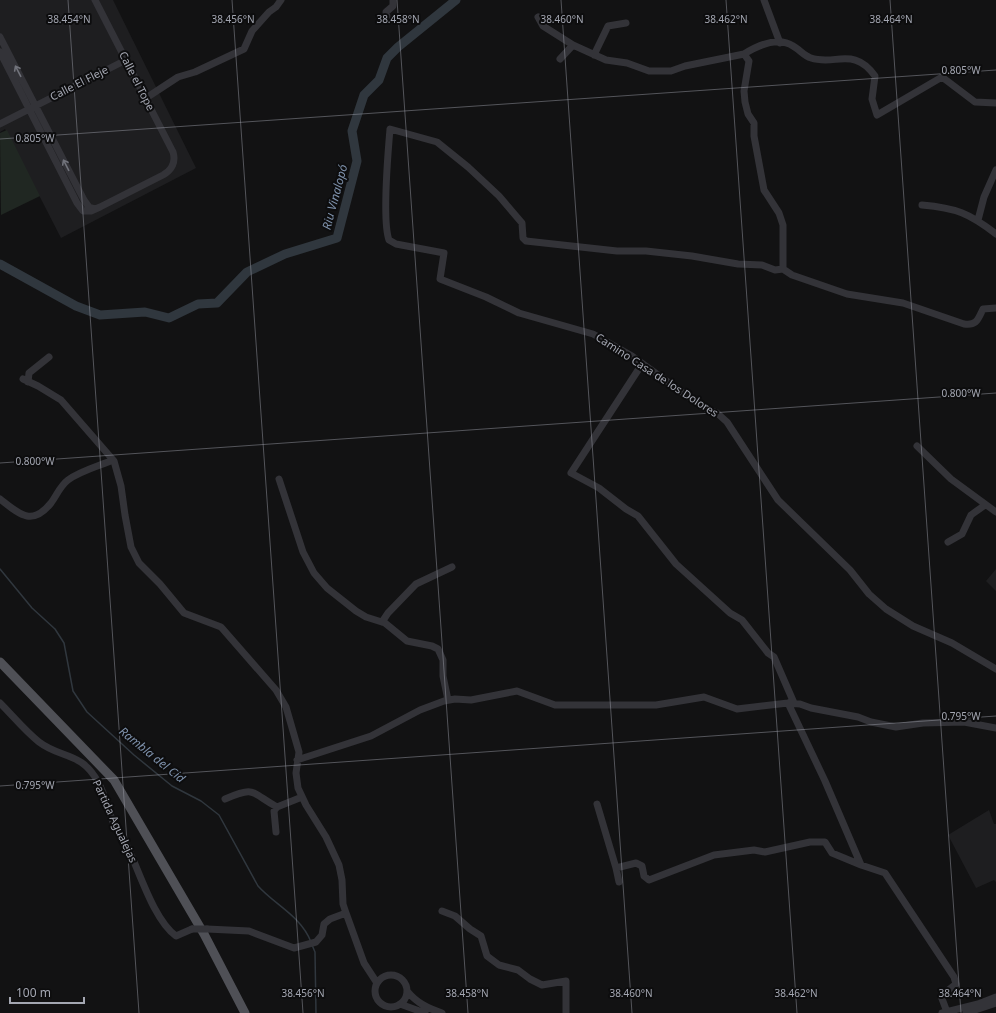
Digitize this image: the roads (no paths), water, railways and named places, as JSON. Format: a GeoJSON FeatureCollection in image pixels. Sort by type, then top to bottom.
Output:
{"type":"FeatureCollection","features":[{"type":"Feature","properties":{"kind":"main road"},"geometry":{"type":"LineString","coordinates":[[0,662],[114,780],[204,934],[245,1013]]}},
{"type":"Feature","properties":{"kind":"street","name":"Calle el Tope"},"geometry":{"type":"LineString","coordinates":[[95,0],[174,154],[174,163],[167,173],[95,209]]}},
{"type":"Feature","properties":{"kind":"street"},"geometry":{"type":"LineString","coordinates":[[146,98],[178,77],[195,72],[244,49],[252,31],[281,0]]}},
{"type":"Feature","properties":{"kind":"street"},"geometry":{"type":"LineString","coordinates":[[387,17],[386,12],[393,6],[393,0]]}},
{"type":"Feature","properties":{"kind":"street"},"geometry":{"type":"LineString","coordinates":[[764,0],[780,43]]}},
{"type":"Feature","properties":{"kind":"street"},"geometry":{"type":"LineString","coordinates":[[538,17],[543,26],[573,45],[606,60],[627,64],[649,71],[662,72],[744,54],[760,46],[780,43],[792,44],[809,58],[845,58],[856,60],[870,68],[875,76],[872,99],[877,115],[942,76],[975,102],[996,103]]}},
{"type":"Feature","properties":{"kind":"street"},"geometry":{"type":"LineString","coordinates":[[594,55],[608,26],[626,23]]}},
{"type":"Feature","properties":{"kind":"street"},"geometry":{"type":"LineString","coordinates":[[0,37],[80,209],[86,212],[95,209]]}},
{"type":"Feature","properties":{"kind":"street"},"geometry":{"type":"LineString","coordinates":[[560,59],[573,45]]}},
{"type":"Feature","properties":{"kind":"street"},"geometry":{"type":"LineString","coordinates":[[0,52],[33,107],[84,200],[89,207],[95,209]]}},
{"type":"Feature","properties":{"kind":"street"},"geometry":{"type":"LineString","coordinates":[[744,54],[749,61],[744,91],[745,102],[748,114],[754,123],[754,136],[764,190],[779,213],[783,225],[783,269],[792,275],[847,294],[902,303],[964,324],[971,325],[977,322],[983,309],[996,308]]}},
{"type":"Feature","properties":{"kind":"street","name":"Calle El Fleje"},"geometry":{"type":"LineString","coordinates":[[0,124],[126,60]]}},
{"type":"Feature","properties":{"kind":"street","name":"Camino Casa de los Dolores"},"geometry":{"type":"LineString","coordinates":[[783,269],[775,270],[762,265],[738,264],[684,255],[646,251],[617,251],[526,241],[523,238],[522,223],[499,196],[468,167],[437,142],[390,129],[387,202],[387,234],[390,240],[396,244],[444,253],[440,279],[486,297],[519,313],[593,334],[642,364],[704,408],[718,413],[727,422],[778,500],[850,570],[869,594],[880,604],[913,626],[952,643],[996,668]]}},
{"type":"Feature","properties":{"kind":"street"},"geometry":{"type":"LineString","coordinates":[[978,220],[984,198],[996,170]]}},
{"type":"Feature","properties":{"kind":"street"},"geometry":{"type":"LineString","coordinates":[[922,205],[955,209],[978,220],[996,234]]}},
{"type":"Feature","properties":{"kind":"street"},"geometry":{"type":"LineString","coordinates":[[49,357],[29,373],[26,381],[62,400],[113,460],[121,486],[131,547],[139,563],[160,584],[184,613],[221,627],[276,690],[286,706],[299,752],[296,773],[298,788],[326,837],[339,865],[342,880],[343,904],[346,914],[364,963],[373,976],[379,981]]}},
{"type":"Feature","properties":{"kind":"street"},"geometry":{"type":"LineString","coordinates":[[642,364],[571,472],[599,488],[626,509],[638,516],[676,564],[730,613],[742,620],[768,654],[774,657],[791,703],[861,865]]}},
{"type":"Feature","properties":{"kind":"street"},"geometry":{"type":"LineString","coordinates":[[916,446],[951,478],[996,512]]}},
{"type":"Feature","properties":{"kind":"street"},"geometry":{"type":"LineString","coordinates":[[0,499],[22,516],[31,517],[37,515],[51,503],[61,487],[68,480],[113,460]]}},
{"type":"Feature","properties":{"kind":"street"},"geometry":{"type":"LineString","coordinates":[[279,479],[302,552],[314,573],[327,588],[356,611],[382,622],[407,641],[432,646],[438,650],[443,660],[443,676],[448,700]]}},
{"type":"Feature","properties":{"kind":"street"},"geometry":{"type":"LineString","coordinates":[[948,542],[962,534],[970,514],[985,505]]}},
{"type":"Feature","properties":{"kind":"street"},"geometry":{"type":"LineString","coordinates":[[382,622],[388,612],[416,584],[452,567]]}},
{"type":"Feature","properties":{"kind":"street"},"geometry":{"type":"LineString","coordinates":[[297,760],[323,754],[371,736],[420,710],[448,700],[471,700],[517,691],[555,705],[656,704],[704,697],[737,709],[791,703],[896,727],[923,723],[964,722],[996,728]]}},
{"type":"Feature","properties":{"kind":"street","name":"Partida Agualejas"},"geometry":{"type":"LineString","coordinates":[[0,703],[39,742],[74,757],[89,769],[98,782],[113,822],[128,846],[145,889],[171,932],[176,936],[192,929],[249,931],[294,948],[316,942],[322,935],[324,924],[330,919],[346,914]]}},
{"type":"Feature","properties":{"kind":"street"},"geometry":{"type":"LineString","coordinates":[[225,799],[245,791],[251,791],[277,807]]}},
{"type":"Feature","properties":{"kind":"street"},"geometry":{"type":"LineString","coordinates":[[276,832],[274,811],[277,807],[302,797]]}},
{"type":"Feature","properties":{"kind":"street"},"geometry":{"type":"LineString","coordinates":[[597,804],[620,882]]}},
{"type":"Feature","properties":{"kind":"street"},"geometry":{"type":"LineString","coordinates":[[616,868],[639,864],[642,866],[646,879],[649,880],[714,855],[754,850],[765,852],[810,842],[825,842],[832,853],[885,873],[954,977],[956,984],[941,996],[944,1012],[978,1004],[996,997]]}},
{"type":"Feature","properties":{"kind":"street"},"geometry":{"type":"LineString","coordinates":[[442,911],[455,916],[481,936],[487,956],[499,965],[518,970],[530,979],[542,985],[566,981],[566,1013]]}},
{"type":"Feature","properties":{"kind":"street"},"geometry":{"type":"LineString","coordinates":[[385,1013],[383,1005],[376,998],[375,988],[379,981],[387,976],[394,976],[400,978],[405,984],[407,990],[417,1002],[429,1009],[442,1013]]}},
{"type":"Feature","properties":{"kind":"street"},"geometry":{"type":"LineString","coordinates":[[395,1008],[405,998],[407,990]]}},
{"type":"Feature","properties":{"kind":"street"},"geometry":{"type":"LineString","coordinates":[[966,1013],[996,1003]]}},
{"type":"Feature","properties":{"kind":"street"},"geometry":{"type":"LineString","coordinates":[[383,1005],[425,1013]]}},
{"type":"Feature","properties":{"kind":"waterway","name":"Riu Vinalopó"},"geometry":{"type":"LineString","coordinates":[[0,264],[76,306],[100,315],[145,312],[169,318],[198,304],[217,303],[247,272],[285,254],[337,238],[357,161],[352,131],[364,95],[379,80],[387,58],[398,47],[456,0]]}},
{"type":"Feature","properties":{"kind":"waterway","name":"Rambla del Cid"},"geometry":{"type":"LineString","coordinates":[[0,569],[32,608],[55,629],[64,643],[73,691],[87,712],[134,755],[172,786],[201,801],[219,815],[258,886],[301,925],[311,942]]}},
{"type":"Feature","properties":{"kind":"waterway","name":"Rambla del Cid"},"geometry":{"type":"LineString","coordinates":[[312,945],[315,952],[316,1013]]}}]}
